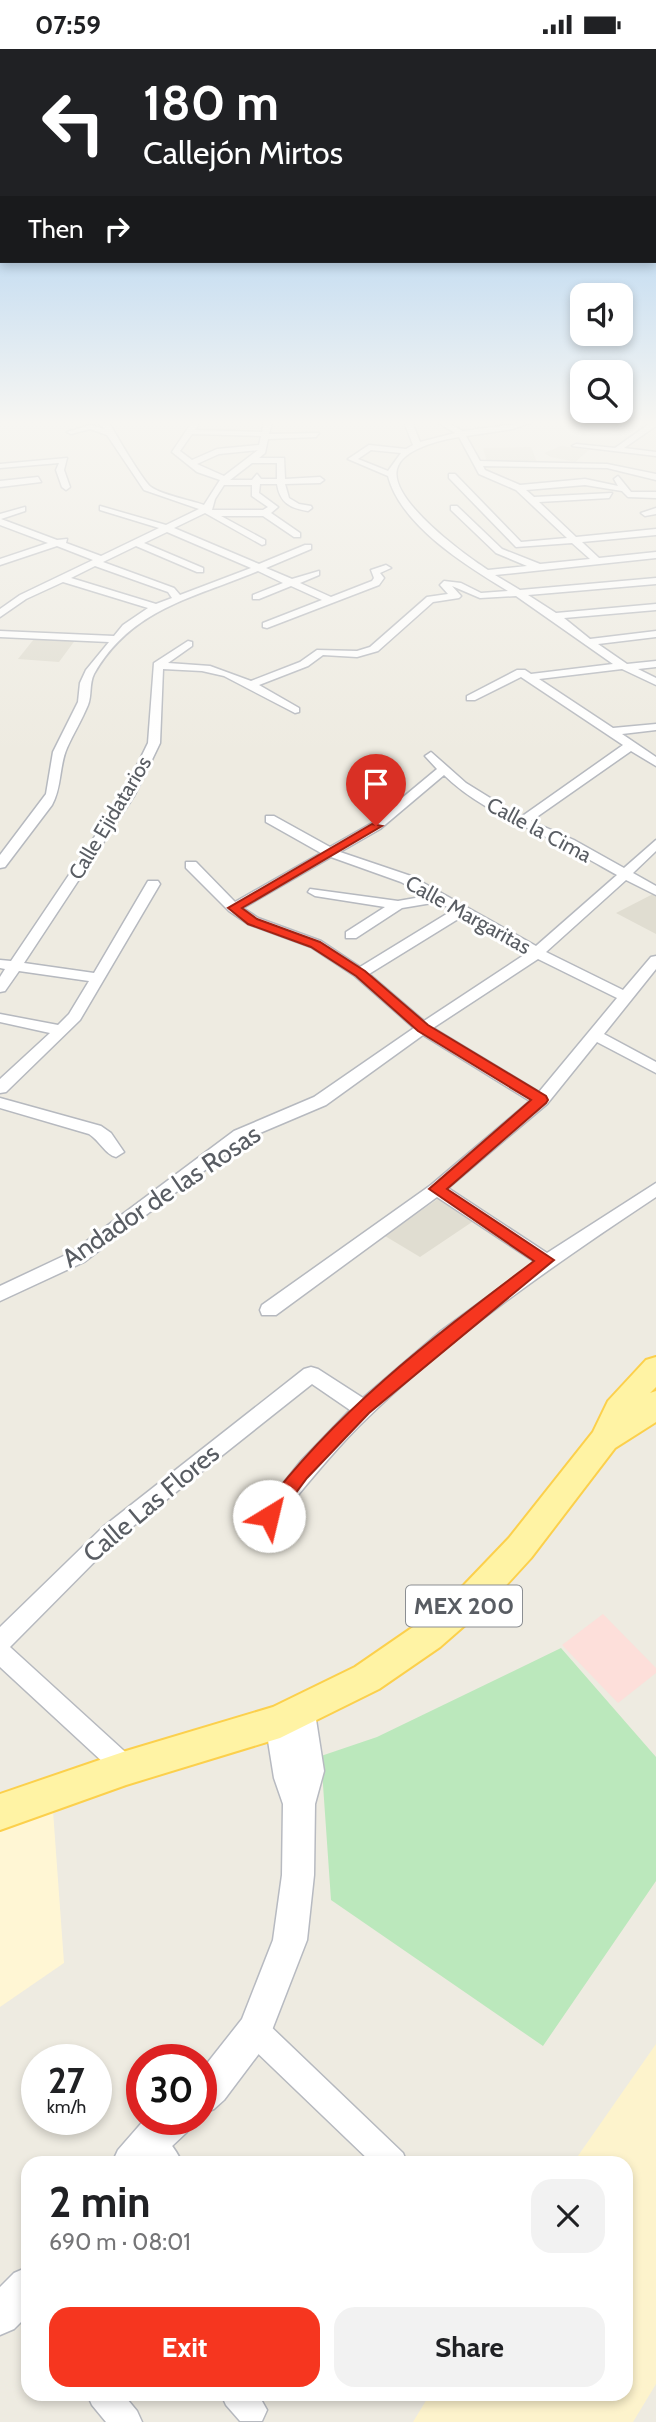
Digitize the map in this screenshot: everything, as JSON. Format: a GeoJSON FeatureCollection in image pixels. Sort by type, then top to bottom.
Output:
{"type":"FeatureCollection","features":[{"type":"Feature","properties":{"kind":"main road","name":"MEX 200"},"geometry":{"type":"LineString","coordinates":[[0,1812],[126,1768],[290,1718],[367,1678],[428,1636],[476,1595],[520,1548],[604,1439],[618,1409],[656,1368]]}},
{"type":"Feature","properties":{"kind":"main road","name":"MEX 200"},"geometry":{"type":"LineString","coordinates":[[604,1439],[640,1419],[656,1403]]}},
{"type":"Feature","properties":{"kind":"main road"},"geometry":{"type":"LineString","coordinates":[[217,2079],[255,2031],[290,1940],[298,1875],[299,1804],[290,1778],[290,1718]]}},
{"type":"Feature","properties":{"kind":"street"},"geometry":{"type":"LineString","coordinates":[[32,533],[171,590],[177,598]]}},
{"type":"Feature","properties":{"kind":"street"},"geometry":{"type":"LineString","coordinates":[[0,614],[23,597],[139,544],[156,533]]}},
{"type":"Feature","properties":{"kind":"street"},"geometry":{"type":"LineString","coordinates":[[179,533],[330,600]]}},
{"type":"Feature","properties":{"kind":"street"},"geometry":{"type":"LineString","coordinates":[[246,533],[262,542]]}},
{"type":"Feature","properties":{"kind":"street"},"geometry":{"type":"LineString","coordinates":[[433,533],[486,573],[554,616],[588,642],[624,666],[656,682]]}},
{"type":"Feature","properties":{"kind":"street"},"geometry":{"type":"LineString","coordinates":[[480,533],[499,551],[588,587]]}},
{"type":"Feature","properties":{"kind":"street"},"geometry":{"type":"LineString","coordinates":[[507,533],[519,545],[656,533]]}},
{"type":"Feature","properties":{"kind":"street"},"geometry":{"type":"LineString","coordinates":[[568,533],[597,561]]}},
{"type":"Feature","properties":{"kind":"street"},"geometry":{"type":"LineString","coordinates":[[0,562],[74,537]]}},
{"type":"Feature","properties":{"kind":"street"},"geometry":{"type":"LineString","coordinates":[[586,549],[656,543]]}},
{"type":"Feature","properties":{"kind":"street"},"geometry":{"type":"LineString","coordinates":[[139,544],[200,571]]}},
{"type":"Feature","properties":{"kind":"street"},"geometry":{"type":"LineString","coordinates":[[0,864],[52,794],[59,752],[84,702],[85,683],[115,639],[156,607],[210,588],[308,547]]}},
{"type":"Feature","properties":{"kind":"street"},"geometry":{"type":"LineString","coordinates":[[486,573],[656,555]]}},
{"type":"Feature","properties":{"kind":"street"},"geometry":{"type":"LineString","coordinates":[[267,625],[376,583],[379,569]]}},
{"type":"Feature","properties":{"kind":"street"},"geometry":{"type":"LineString","coordinates":[[257,597],[316,573]]}},
{"type":"Feature","properties":{"kind":"street"},"geometry":{"type":"LineString","coordinates":[[64,579],[156,607]]}},
{"type":"Feature","properties":{"kind":"street"},"geometry":{"type":"LineString","coordinates":[[251,685],[304,664],[321,652],[357,654],[374,649],[435,597],[454,597],[445,585],[454,582],[479,596],[656,581]]}},
{"type":"Feature","properties":{"kind":"street"},"geometry":{"type":"LineString","coordinates":[[554,616],[656,607]]}},
{"type":"Feature","properties":{"kind":"street"},"geometry":{"type":"LineString","coordinates":[[0,634],[115,639]]}},
{"type":"Feature","properties":{"kind":"street"},"geometry":{"type":"LineString","coordinates":[[588,642],[656,634]]}},
{"type":"Feature","properties":{"kind":"street"},"geometry":{"type":"LineString","coordinates":[[158,665],[188,644]]}},
{"type":"Feature","properties":{"kind":"street"},"geometry":{"type":"LineString","coordinates":[[471,698],[525,674],[656,664]]}},
{"type":"Feature","properties":{"kind":"street"},"geometry":{"type":"LineString","coordinates":[[158,665],[218,671],[251,685],[269,699],[295,710]]}},
{"type":"Feature","properties":{"kind":"street","name":"Calle Ejidatarios"},"geometry":{"type":"LineString","coordinates":[[0,988],[8,965],[128,796],[154,743],[158,665]]}},
{"type":"Feature","properties":{"kind":"street"},"geometry":{"type":"LineString","coordinates":[[525,674],[656,762]]}},
{"type":"Feature","properties":{"kind":"street"},"geometry":{"type":"LineString","coordinates":[[612,732],[656,727]]}},
{"type":"Feature","properties":{"kind":"street"},"geometry":{"type":"LineString","coordinates":[[522,822],[630,746]]}},
{"type":"Feature","properties":{"kind":"street","name":"Calle la Cima"},"geometry":{"type":"LineString","coordinates":[[431,756],[487,803],[569,843],[656,891]]}},
{"type":"Feature","properties":{"kind":"street"},"geometry":{"type":"LineString","coordinates":[[234,908],[376,826],[444,769]]}},
{"type":"Feature","properties":{"kind":"street","name":"Calle Margaritas"},"geometry":{"type":"LineString","coordinates":[[270,819],[331,853],[406,879],[537,953],[625,997]]}},
{"type":"Feature","properties":{"kind":"street","name":"Andador de las Rosas"},"geometry":{"type":"LineString","coordinates":[[0,1294],[78,1257],[240,1135],[320,1101],[423,1028],[537,953],[625,876],[656,844]]}},
{"type":"Feature","properties":{"kind":"street"},"geometry":{"type":"LineString","coordinates":[[191,865],[234,908],[253,922],[316,944],[360,974],[423,1028],[541,1100]]}},
{"type":"Feature","properties":{"kind":"street"},"geometry":{"type":"LineString","coordinates":[[0,1088],[75,1017],[123,931],[153,884]]}},
{"type":"Feature","properties":{"kind":"street"},"geometry":{"type":"LineString","coordinates":[[316,892],[398,905],[439,898]]}},
{"type":"Feature","properties":{"kind":"street"},"geometry":{"type":"LineString","coordinates":[[351,935],[398,905]]}},
{"type":"Feature","properties":{"kind":"street"},"geometry":{"type":"LineString","coordinates":[[360,974],[463,910]]}},
{"type":"Feature","properties":{"kind":"street"},"geometry":{"type":"LineString","coordinates":[[269,1310],[437,1189],[541,1100],[656,960]]}},
{"type":"Feature","properties":{"kind":"street"},"geometry":{"type":"LineString","coordinates":[[8,965],[99,978]]}},
{"type":"Feature","properties":{"kind":"street"},"geometry":{"type":"LineString","coordinates":[[0,1018],[61,1030]]}},
{"type":"Feature","properties":{"kind":"street"},"geometry":{"type":"LineString","coordinates":[[595,1035],[656,1068]]}},
{"type":"Feature","properties":{"kind":"street"},"geometry":{"type":"LineString","coordinates":[[0,1103],[95,1130],[105,1137],[116,1152]]}},
{"type":"Feature","properties":{"kind":"street"},"geometry":{"type":"LineString","coordinates":[[437,1189],[545,1260]]}},
{"type":"Feature","properties":{"kind":"street"},"geometry":{"type":"LineString","coordinates":[[269,1516],[300,1472],[362,1408],[545,1260],[656,1189]]}},
{"type":"Feature","properties":{"kind":"street","name":"Calle Las Flores"},"geometry":{"type":"LineString","coordinates":[[0,1642],[110,1533],[311,1374],[362,1408]]}},
{"type":"Feature","properties":{"kind":"street"},"geometry":{"type":"LineString","coordinates":[[0,1652],[126,1768]]}},
{"type":"Feature","properties":{"kind":"street"},"geometry":{"type":"LineString","coordinates":[[255,2031],[386,2156]]}},
{"type":"Feature","properties":{"kind":"street"},"geometry":{"type":"LineString","coordinates":[[109,2401],[126,2422]]}},
{"type":"Feature","properties":{"kind":"shaded area"},"geometry":{"type":"Polygon","coordinates":[[[34,639],[76,639],[59,662],[18,659],[34,639]]]}},
{"type":"Feature","properties":{"kind":"shaded area"},"geometry":{"type":"Polygon","coordinates":[[[653,894],[656,896],[656,934],[616,913],[653,894]]]}},
{"type":"Feature","properties":{"kind":"shaded area"},"geometry":{"type":"Polygon","coordinates":[[[442,1196],[478,1218],[420,1257],[385,1236],[442,1196]]]}},
{"type":"Feature","properties":{"kind":"shaded area"},"geometry":{"type":"Polygon","coordinates":[[[603,1614],[656,1668],[656,1673],[618,1703],[562,1645],[603,1614]]]}},
{"type":"Feature","properties":{"kind":"shaded area"},"geometry":{"type":"Polygon","coordinates":[[[53,1811],[64,1963],[0,2007],[0,1830],[53,1811]]]}},
{"type":"Feature","properties":{"kind":"green space"},"geometry":{"type":"Polygon","coordinates":[[[561,1648],[656,1757],[656,1881],[543,2046],[331,1900],[321,1756],[377,1737],[561,1648]]]}},
{"type":"Feature","properties":{"kind":"sand"},"geometry":{"type":"Polygon","coordinates":[[[656,2044],[656,2384],[633,2422],[413,2422],[426,2401],[633,2401],[633,2156],[578,2156],[656,2044]]]}},
{"type":"Feature","properties":{"kind":"route"},"geometry":{"type":"LineString","coordinates":[[269,1516],[300,1472],[362,1408],[545,1260],[437,1189],[541,1100],[423,1028],[360,974],[316,944],[253,922],[234,908],[376,826]]}}]}
